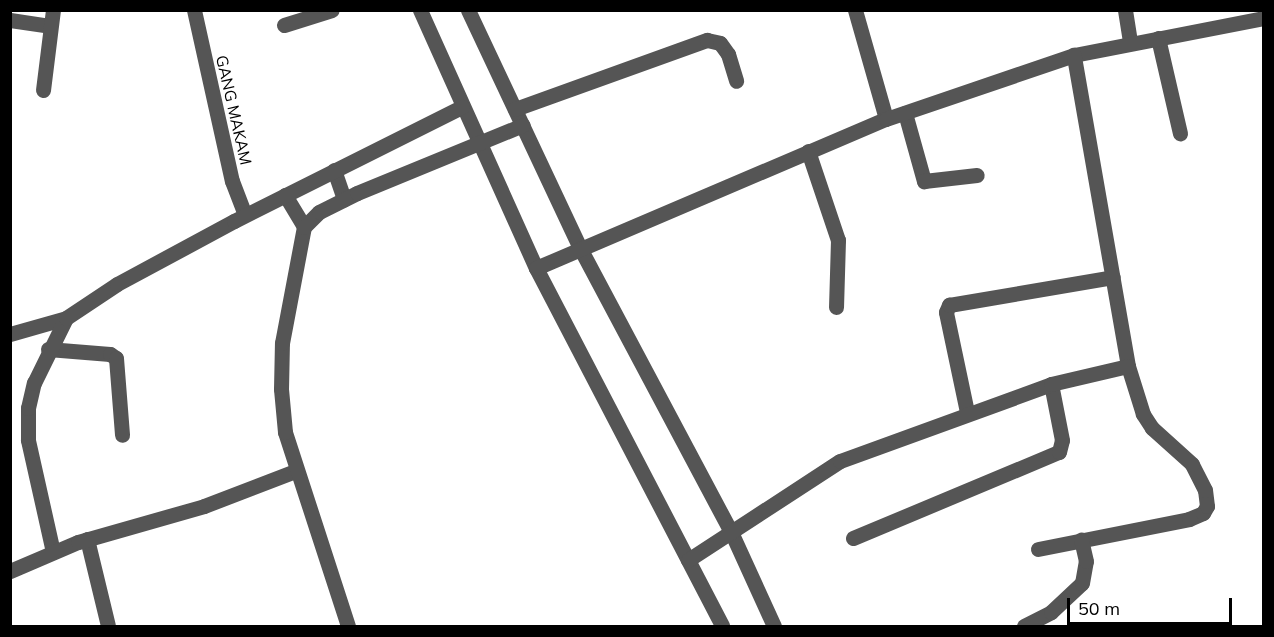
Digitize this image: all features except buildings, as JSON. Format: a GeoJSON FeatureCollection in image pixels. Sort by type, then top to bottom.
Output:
{"type":"FeatureCollection","features":[{"type":"Feature","properties":{"kind":"street"},"geometry":{"type":"LineString","coordinates":[[43,90],[53,10]]}},
{"type":"Feature","properties":{"kind":"street","name":"GANG MAKAM"},"geometry":{"type":"LineString","coordinates":[[194,10],[232,181],[245,215]]}},
{"type":"Feature","properties":{"kind":"street"},"geometry":{"type":"LineString","coordinates":[[284,25],[332,10]]}},
{"type":"Feature","properties":{"kind":"street"},"geometry":{"type":"LineString","coordinates":[[420,10],[462,107],[484,141],[539,266],[694,556],[722,627]]}},
{"type":"Feature","properties":{"kind":"street"},"geometry":{"type":"LineString","coordinates":[[468,10],[515,109],[518,127],[574,251],[729,535],[774,627]]}},
{"type":"Feature","properties":{"kind":"street"},"geometry":{"type":"LineString","coordinates":[[855,10],[886,119]]}},
{"type":"Feature","properties":{"kind":"street"},"geometry":{"type":"LineString","coordinates":[[1125,10],[1130,42]]}},
{"type":"Feature","properties":{"kind":"street"},"geometry":{"type":"LineString","coordinates":[[539,266],[886,119],[1074,55],[1130,42],[1263,18]]}},
{"type":"Feature","properties":{"kind":"street"},"geometry":{"type":"LineString","coordinates":[[10,20],[50,26]]}},
{"type":"Feature","properties":{"kind":"street"},"geometry":{"type":"LineString","coordinates":[[1158,38],[1180,133]]}},
{"type":"Feature","properties":{"kind":"street"},"geometry":{"type":"LineString","coordinates":[[515,109],[707,40],[720,43],[728,54],[736,81]]}},
{"type":"Feature","properties":{"kind":"street"},"geometry":{"type":"LineString","coordinates":[[1038,549],[1189,519],[1203,513],[1207,506],[1205,490],[1192,464],[1152,428],[1143,414],[1128,366],[1074,55]]}},
{"type":"Feature","properties":{"kind":"street"},"geometry":{"type":"LineString","coordinates":[[10,334],[66,318],[117,284],[245,215],[335,173],[462,107]]}},
{"type":"Feature","properties":{"kind":"street"},"geometry":{"type":"LineString","coordinates":[[905,113],[924,181],[977,175]]}},
{"type":"Feature","properties":{"kind":"street"},"geometry":{"type":"LineString","coordinates":[[300,223],[343,196],[518,127]]}},
{"type":"Feature","properties":{"kind":"street"},"geometry":{"type":"LineString","coordinates":[[808,151],[838,240],[836,307]]}},
{"type":"Feature","properties":{"kind":"street"},"geometry":{"type":"LineString","coordinates":[[335,173],[343,196]]}},
{"type":"Feature","properties":{"kind":"street"},"geometry":{"type":"LineString","coordinates":[[286,197],[300,223],[282,343],[280,389],[285,432],[295,471],[348,627]]}},
{"type":"Feature","properties":{"kind":"street"},"geometry":{"type":"LineString","coordinates":[[967,412],[946,312],[948,305],[1113,277]]}},
{"type":"Feature","properties":{"kind":"street"},"geometry":{"type":"LineString","coordinates":[[66,318],[58,351],[34,383],[27,440],[43,521],[66,545],[108,627]]}},
{"type":"Feature","properties":{"kind":"street"},"geometry":{"type":"LineString","coordinates":[[58,351],[110,354],[116,358],[122,435]]}},
{"type":"Feature","properties":{"kind":"street"},"geometry":{"type":"LineString","coordinates":[[694,556],[840,461],[967,412],[1051,384],[1128,366]]}},
{"type":"Feature","properties":{"kind":"street"},"geometry":{"type":"LineString","coordinates":[[853,538],[1059,452],[1062,440],[1051,384]]}},
{"type":"Feature","properties":{"kind":"street"},"geometry":{"type":"LineString","coordinates":[[10,571],[66,545],[204,506],[295,471]]}},
{"type":"Feature","properties":{"kind":"street"},"geometry":{"type":"LineString","coordinates":[[1024,627],[1051,612],[1082,582],[1086,561],[1081,540]]}}]}
